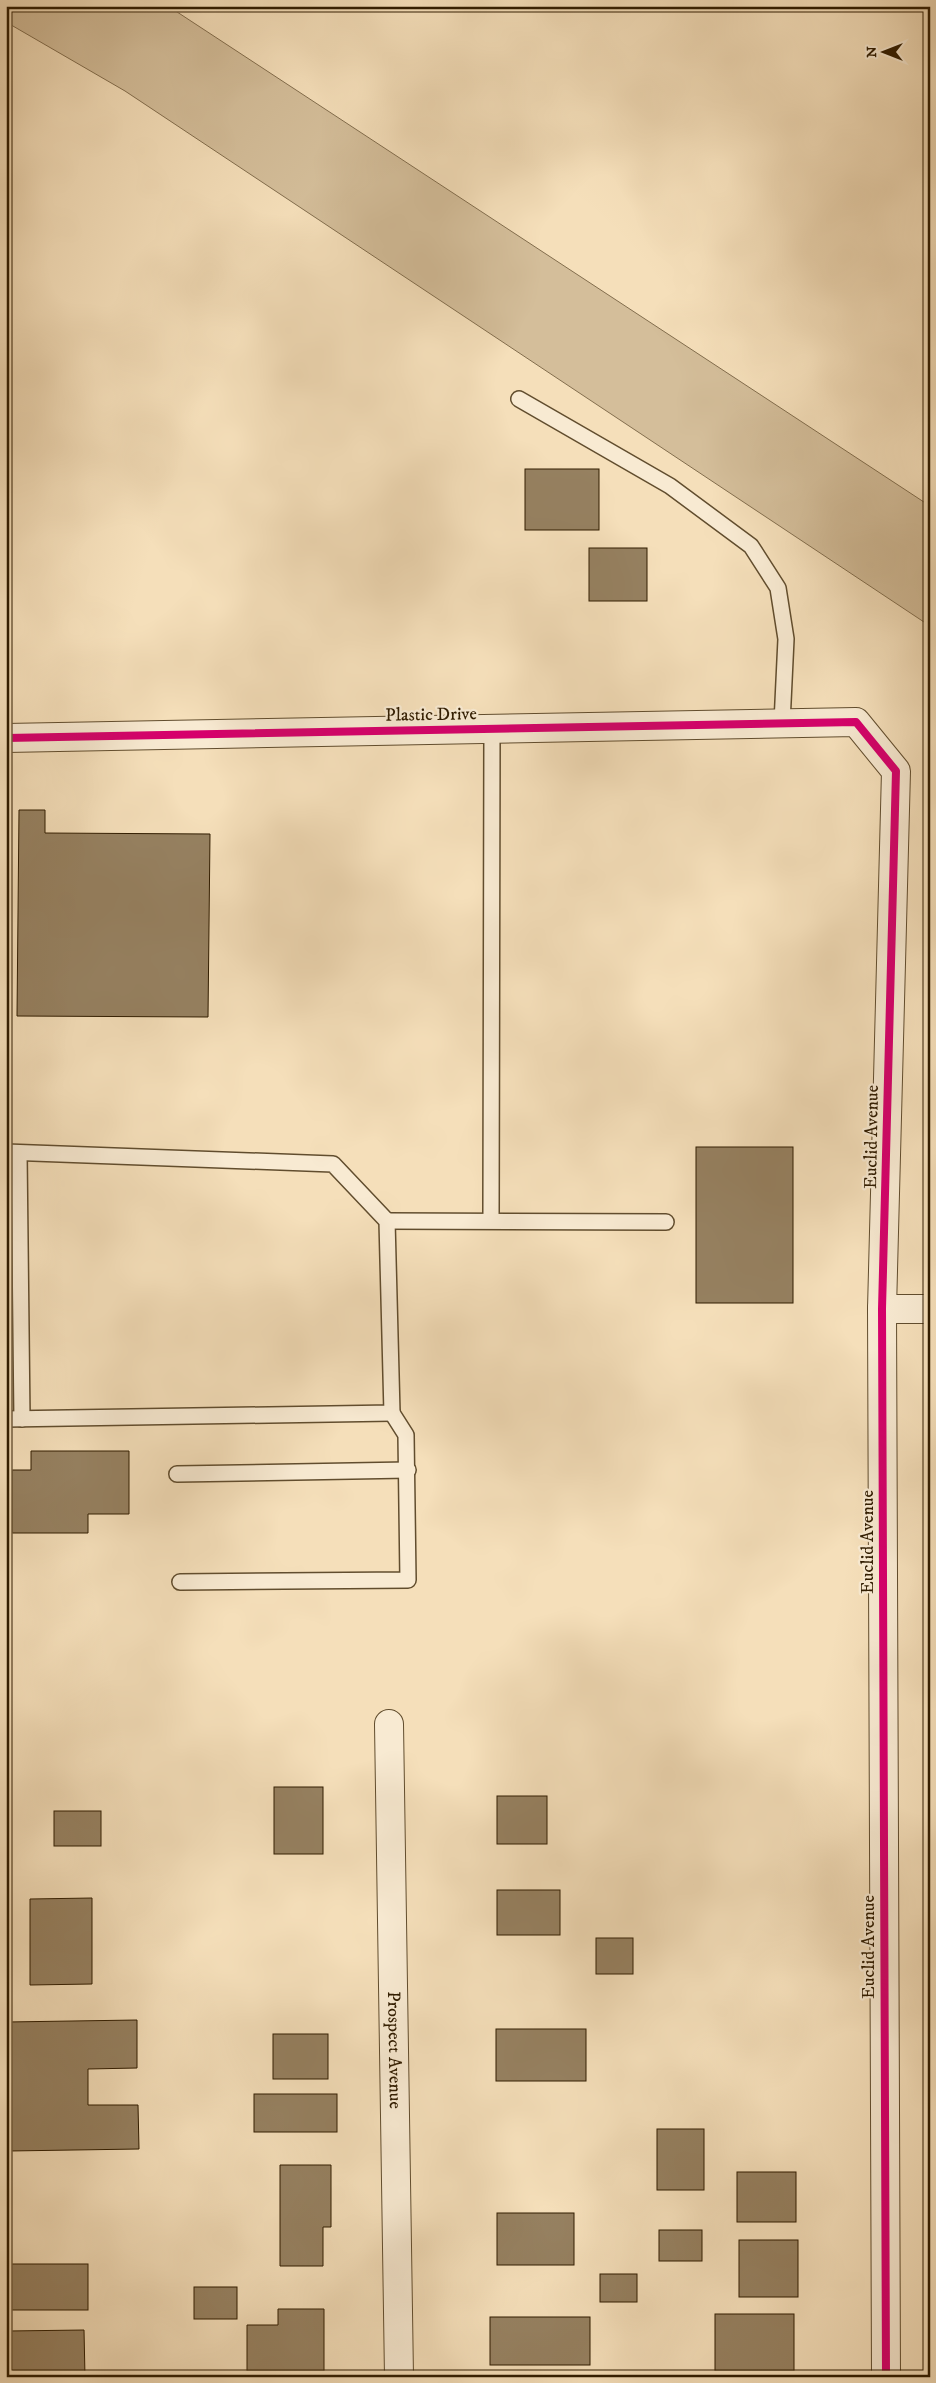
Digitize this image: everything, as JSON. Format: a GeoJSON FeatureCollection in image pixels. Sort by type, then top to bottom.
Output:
{"type":"FeatureCollection","features":[{"type":"Feature","properties":{"kind":"street","name":"Plastic Drive"},"geometry":{"type":"LineString","coordinates":[[6,738],[856,722]]}},
{"type":"Feature","properties":{"kind":"street","name":"Euclid Avenue"},"geometry":{"type":"LineString","coordinates":[[856,722],[896,770],[882,1309],[886,2377]]}},
{"type":"Feature","properties":{"kind":"street"},"geometry":{"type":"LineString","coordinates":[[882,1309],[930,1309]]}},
{"type":"Feature","properties":{"kind":"street","name":"Prospect Avenue"},"geometry":{"type":"LineString","coordinates":[[389,1724],[399,2377]]}},
{"type":"Feature","properties":{"kind":"lane"},"geometry":{"type":"LineString","coordinates":[[520,399],[670,486],[750,546],[778,588],[786,639],[782,723]]}},
{"type":"Feature","properties":{"kind":"lane"},"geometry":{"type":"LineString","coordinates":[[491,1220],[492,728]]}},
{"type":"Feature","properties":{"kind":"lane"},"geometry":{"type":"LineString","coordinates":[[22,1419],[13,1152],[333,1164],[387,1221],[392,1413],[406,1436],[408,1470],[408,1580],[180,1582]]}},
{"type":"Feature","properties":{"kind":"lane"},"geometry":{"type":"LineString","coordinates":[[387,1221],[666,1222]]}},
{"type":"Feature","properties":{"kind":"lane"},"geometry":{"type":"LineString","coordinates":[[6,1419],[392,1413]]}},
{"type":"Feature","properties":{"kind":"lane"},"geometry":{"type":"LineString","coordinates":[[177,1474],[408,1470]]}},
{"type":"Feature","properties":{"kind":"shaded area"},"geometry":{"type":"Polygon","coordinates":[[[6,6],[168,6],[930,506],[930,626],[125,91],[6,22],[6,6]]]}},
{"type":"Feature","properties":{"kind":"building"},"geometry":{"type":"Polygon","coordinates":[[[525,469],[599,469],[599,530],[525,530],[525,469]]]}},
{"type":"Feature","properties":{"kind":"building"},"geometry":{"type":"Polygon","coordinates":[[[589,548],[647,548],[647,601],[589,601],[589,548]]]}},
{"type":"Feature","properties":{"kind":"building"},"geometry":{"type":"Polygon","coordinates":[[[19,810],[45,810],[45,833],[210,834],[208,1017],[17,1016],[19,810]]]}},
{"type":"Feature","properties":{"kind":"building"},"geometry":{"type":"Polygon","coordinates":[[[696,1147],[793,1147],[793,1303],[696,1303],[696,1147]]]}},
{"type":"Feature","properties":{"kind":"building"},"geometry":{"type":"Polygon","coordinates":[[[31,1451],[129,1451],[129,1514],[88,1514],[88,1533],[12,1533],[12,1470],[31,1470],[31,1451]]]}},
{"type":"Feature","properties":{"kind":"building"},"geometry":{"type":"Polygon","coordinates":[[[274,1787],[323,1787],[323,1854],[274,1854],[274,1787]]]}},
{"type":"Feature","properties":{"kind":"building"},"geometry":{"type":"Polygon","coordinates":[[[497,1796],[547,1796],[547,1844],[497,1844],[497,1796]]]}},
{"type":"Feature","properties":{"kind":"building"},"geometry":{"type":"Polygon","coordinates":[[[54,1811],[101,1811],[101,1846],[54,1846],[54,1811]]]}},
{"type":"Feature","properties":{"kind":"building"},"geometry":{"type":"Polygon","coordinates":[[[497,1890],[560,1890],[560,1935],[497,1935],[497,1890]]]}},
{"type":"Feature","properties":{"kind":"building"},"geometry":{"type":"Polygon","coordinates":[[[92,1898],[92,1984],[30,1985],[30,1899],[92,1898]]]}},
{"type":"Feature","properties":{"kind":"building"},"geometry":{"type":"Polygon","coordinates":[[[596,1938],[633,1938],[633,1974],[596,1974],[596,1938]]]}},
{"type":"Feature","properties":{"kind":"building"},"geometry":{"type":"Polygon","coordinates":[[[137,2020],[137,2068],[88,2069],[88,2105],[138,2105],[139,2149],[9,2151],[7,2022],[137,2020]]]}},
{"type":"Feature","properties":{"kind":"building"},"geometry":{"type":"Polygon","coordinates":[[[496,2029],[586,2029],[586,2081],[496,2081],[496,2029]]]}},
{"type":"Feature","properties":{"kind":"building"},"geometry":{"type":"Polygon","coordinates":[[[273,2034],[328,2034],[328,2079],[273,2079],[273,2034]]]}},
{"type":"Feature","properties":{"kind":"building"},"geometry":{"type":"Polygon","coordinates":[[[254,2094],[337,2094],[337,2132],[254,2132],[254,2094]]]}},
{"type":"Feature","properties":{"kind":"building"},"geometry":{"type":"Polygon","coordinates":[[[657,2129],[704,2129],[704,2190],[657,2190],[657,2129]]]}},
{"type":"Feature","properties":{"kind":"building"},"geometry":{"type":"Polygon","coordinates":[[[280,2165],[331,2165],[331,2227],[323,2227],[323,2266],[280,2266],[280,2165]]]}},
{"type":"Feature","properties":{"kind":"building"},"geometry":{"type":"Polygon","coordinates":[[[737,2172],[796,2172],[796,2222],[737,2222],[737,2172]]]}},
{"type":"Feature","properties":{"kind":"building"},"geometry":{"type":"Polygon","coordinates":[[[497,2213],[574,2213],[574,2265],[497,2265],[497,2213]]]}},
{"type":"Feature","properties":{"kind":"building"},"geometry":{"type":"Polygon","coordinates":[[[659,2230],[702,2230],[702,2261],[659,2261],[659,2230]]]}},
{"type":"Feature","properties":{"kind":"building"},"geometry":{"type":"Polygon","coordinates":[[[739,2240],[798,2240],[798,2297],[739,2297],[739,2240]]]}},
{"type":"Feature","properties":{"kind":"building"},"geometry":{"type":"Polygon","coordinates":[[[6,2264],[88,2264],[88,2310],[6,2310],[6,2264]]]}},
{"type":"Feature","properties":{"kind":"building"},"geometry":{"type":"Polygon","coordinates":[[[600,2274],[637,2274],[637,2302],[600,2302],[600,2274]]]}},
{"type":"Feature","properties":{"kind":"building"},"geometry":{"type":"Polygon","coordinates":[[[194,2287],[237,2287],[237,2319],[194,2319],[194,2287]]]}},
{"type":"Feature","properties":{"kind":"building"},"geometry":{"type":"Polygon","coordinates":[[[278,2309],[324,2309],[324,2371],[247,2371],[247,2325],[278,2325],[278,2309]]]}},
{"type":"Feature","properties":{"kind":"building"},"geometry":{"type":"Polygon","coordinates":[[[715,2314],[794,2314],[794,2371],[715,2371],[715,2314]]]}},
{"type":"Feature","properties":{"kind":"building"},"geometry":{"type":"Polygon","coordinates":[[[490,2317],[590,2317],[590,2365],[490,2365],[490,2317]]]}},
{"type":"Feature","properties":{"kind":"building"},"geometry":{"type":"Polygon","coordinates":[[[84,2330],[85,2377],[9,2377],[8,2331],[84,2330]]]}},
{"type":"Feature","properties":{"kind":"cycle path"},"geometry":{"type":"LineString","coordinates":[[6,738],[856,722],[896,771],[882,1309],[886,2377]]}}]}
